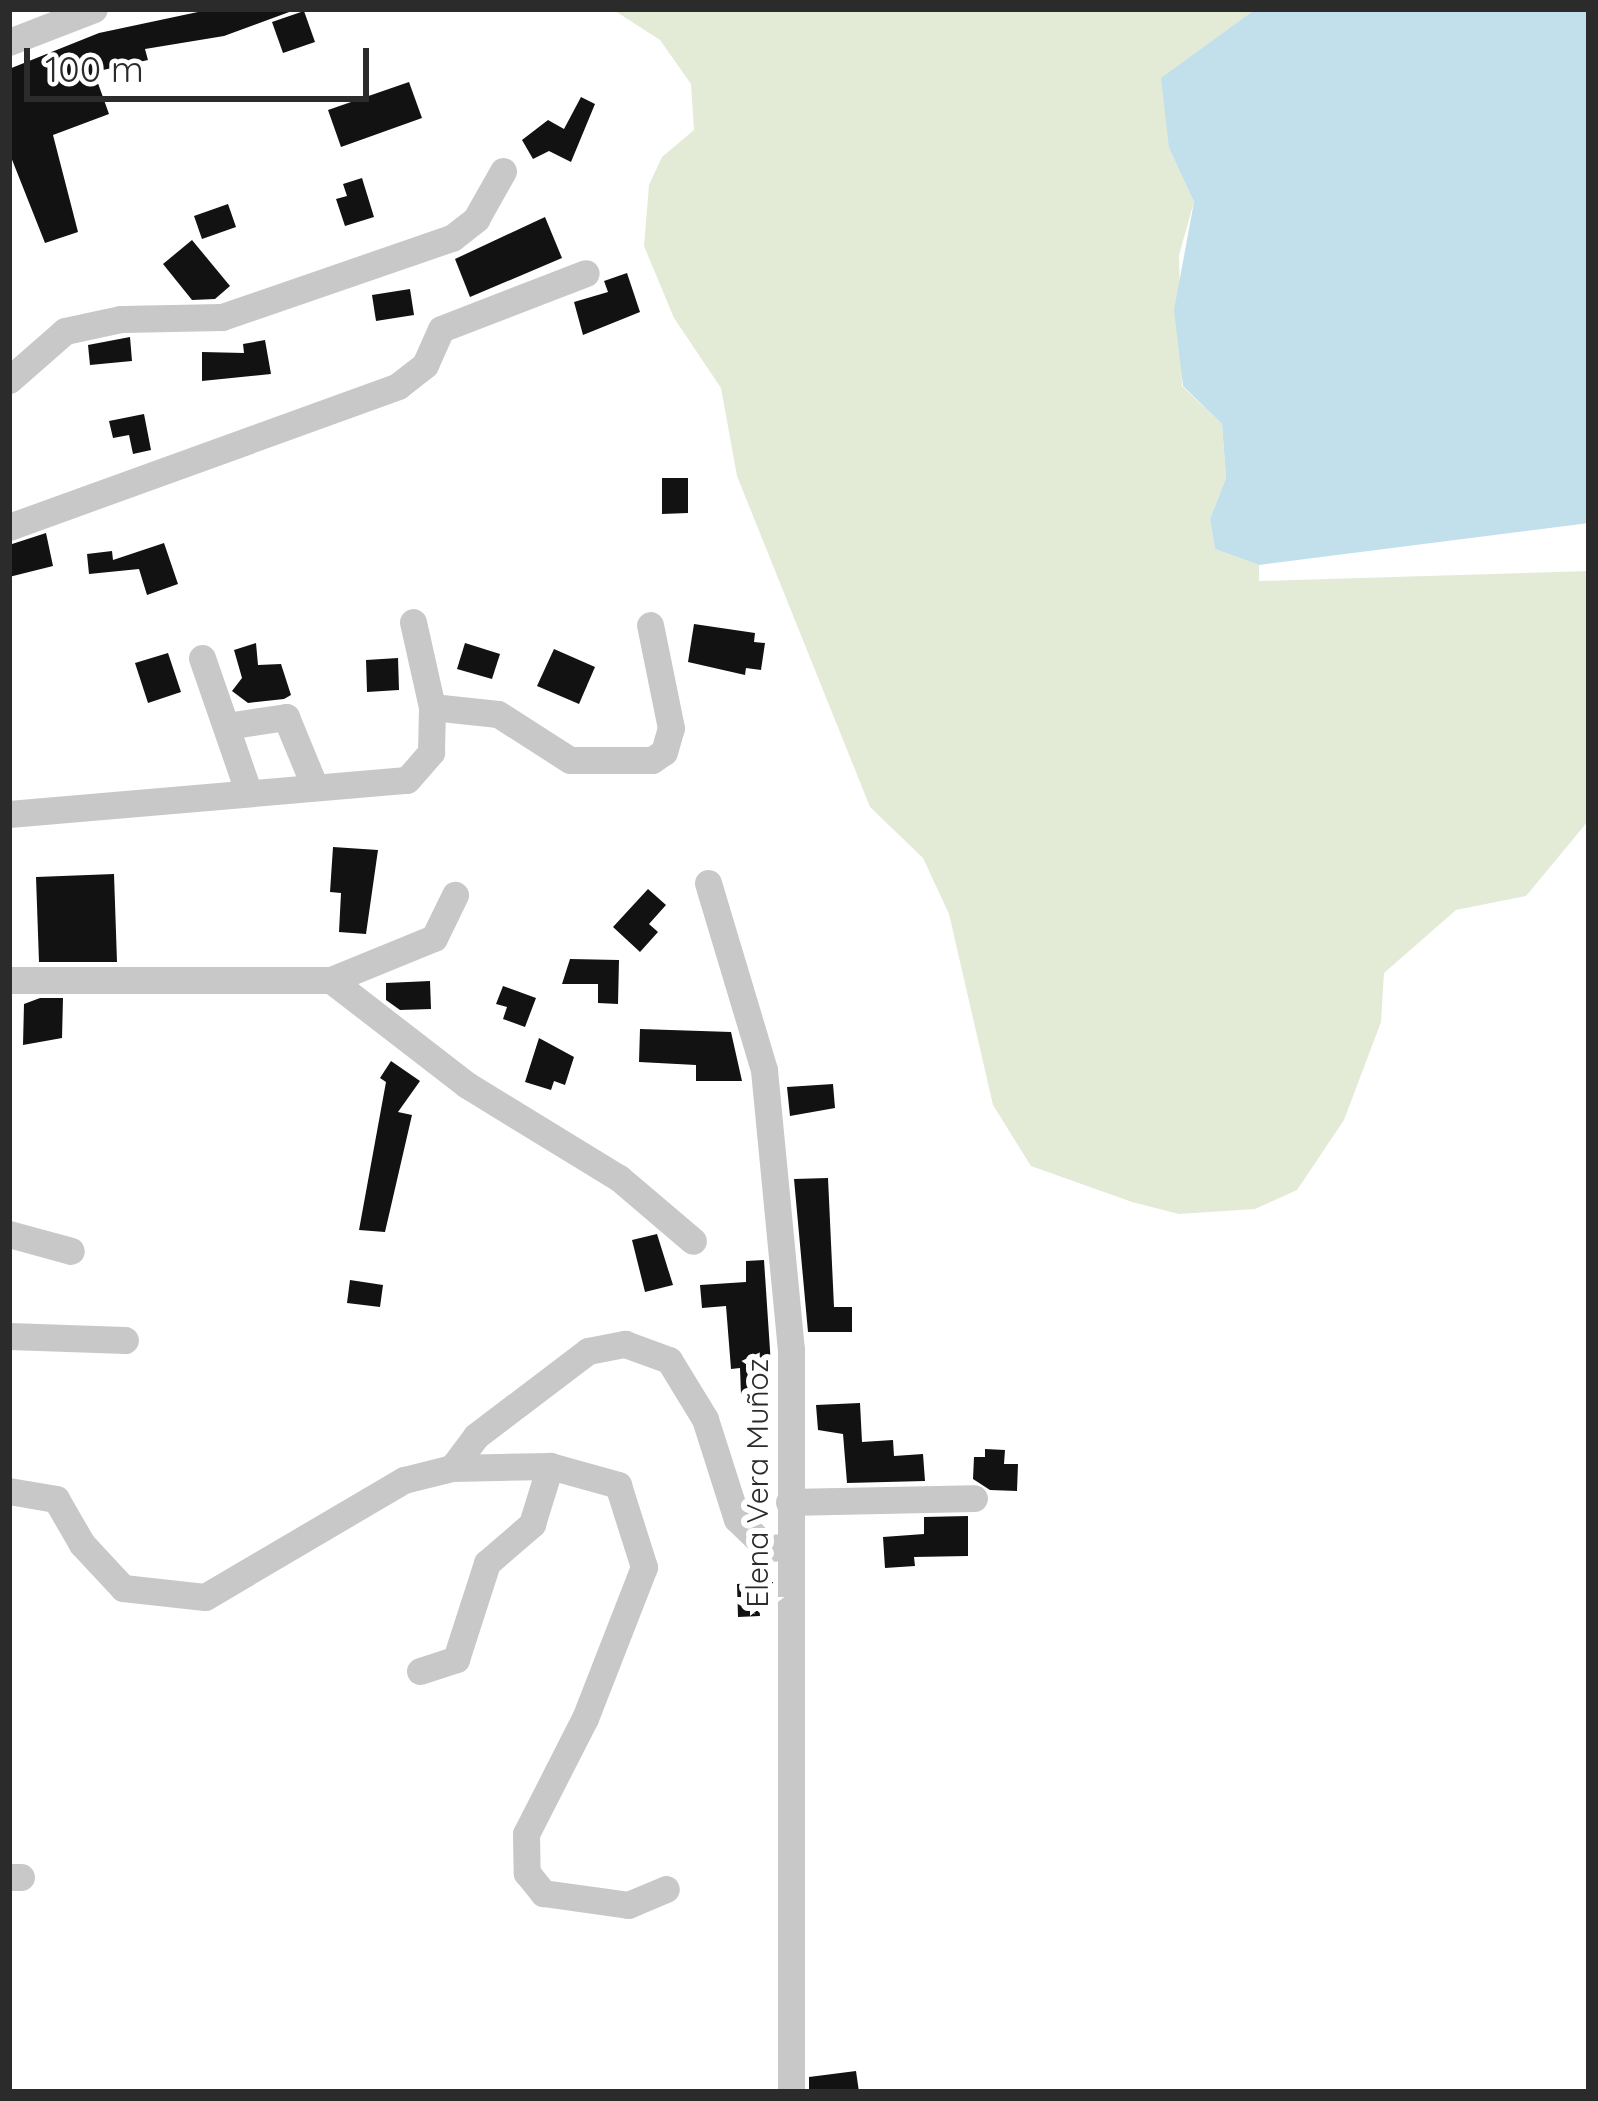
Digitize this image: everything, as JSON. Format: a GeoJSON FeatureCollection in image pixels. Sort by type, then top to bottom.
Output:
{"type":"FeatureCollection","features":[{"type":"Feature","properties":{"kind":"street"},"geometry":{"type":"LineString","coordinates":[[9,42],[94,9]]}},
{"type":"Feature","properties":{"kind":"street"},"geometry":{"type":"LineString","coordinates":[[9,380],[65,331],[121,320],[222,317],[452,238],[476,219],[503,171]]}},
{"type":"Feature","properties":{"kind":"street"},"geometry":{"type":"LineString","coordinates":[[9,527],[398,386],[425,364],[441,328],[586,273]]}},
{"type":"Feature","properties":{"kind":"street"},"geometry":{"type":"LineString","coordinates":[[9,814],[415,776],[431,752],[432,706],[413,622]]}},
{"type":"Feature","properties":{"kind":"street"},"geometry":{"type":"LineString","coordinates":[[432,706],[498,714],[570,760],[652,760],[664,752],[670,728],[650,625]]}},
{"type":"Feature","properties":{"kind":"street"},"geometry":{"type":"LineString","coordinates":[[202,658],[248,791]]}},
{"type":"Feature","properties":{"kind":"street"},"geometry":{"type":"LineString","coordinates":[[226,726],[286,717],[311,761],[314,785]]}},
{"type":"Feature","properties":{"kind":"street","name":"Elena Vera Muñoz"},"geometry":{"type":"LineString","coordinates":[[708,883],[764,1070],[791,1349],[791,2092]]}},
{"type":"Feature","properties":{"kind":"street"},"geometry":{"type":"LineString","coordinates":[[9,980],[332,980],[434,938],[455,895]]}},
{"type":"Feature","properties":{"kind":"street"},"geometry":{"type":"LineString","coordinates":[[332,980],[467,1085],[619,1178],[693,1241]]}},
{"type":"Feature","properties":{"kind":"street"},"geometry":{"type":"LineString","coordinates":[[9,1234],[71,1251]]}},
{"type":"Feature","properties":{"kind":"street"},"geometry":{"type":"LineString","coordinates":[[9,1336],[125,1340]]}},
{"type":"Feature","properties":{"kind":"street"},"geometry":{"type":"LineString","coordinates":[[452,1468],[476,1436],[588,1351],[652,1348],[682,1376],[705,1419],[729,1505],[746,1534],[767,1548],[788,1547]]}},
{"type":"Feature","properties":{"kind":"street"},"geometry":{"type":"LineString","coordinates":[[421,1671],[456,1658],[487,1563],[532,1524],[550,1466]]}},
{"type":"Feature","properties":{"kind":"street"},"geometry":{"type":"LineString","coordinates":[[9,1491],[56,1499],[82,1544],[122,1588],[205,1598],[404,1480],[452,1468],[550,1466],[618,1484],[644,1567],[585,1718],[526,1834],[527,1873],[543,1893],[628,1905],[666,1889]]}},
{"type":"Feature","properties":{"kind":"street"},"geometry":{"type":"LineString","coordinates":[[789,1502],[974,1498]]}},
{"type":"Feature","properties":{"kind":"green space"},"geometry":{"type":"Polygon","coordinates":[[[612,9],[1256,9],[1217,41],[1169,148],[1194,202],[1179,255],[1182,386],[1222,424],[1226,478],[1210,519],[1215,549],[1259,565],[1259,581],[1589,571],[1589,820],[1526,896],[1456,910],[1384,973],[1381,1022],[1344,1120],[1297,1190],[1255,1209],[1179,1214],[1132,1202],[1031,1166],[993,1105],[949,914],[923,858],[870,807],[737,476],[721,388],[674,318],[644,246],[649,185],[662,157],[694,130],[691,84],[660,40],[612,9]]]}},
{"type":"Feature","properties":{"kind":"water"},"geometry":{"type":"Polygon","coordinates":[[[1256,9],[1589,9],[1589,523],[1259,565],[1215,549],[1210,519],[1226,478],[1222,424],[1183,386],[1174,310],[1194,202],[1169,148],[1161,78],[1256,9]]]}},
{"type":"Feature","properties":{"kind":"building"},"geometry":{"type":"Polygon","coordinates":[[[212,9],[292,11],[224,36],[145,49],[148,60],[94,72],[109,114],[53,135],[78,232],[45,243],[9,152],[9,69],[99,33],[212,9]]]}},
{"type":"Feature","properties":{"kind":"building"},"geometry":{"type":"Polygon","coordinates":[[[304,11],[315,42],[283,53],[272,22],[304,11]]]}},
{"type":"Feature","properties":{"kind":"building"},"geometry":{"type":"Polygon","coordinates":[[[409,82],[422,118],[341,147],[328,110],[409,82]]]}},
{"type":"Feature","properties":{"kind":"building"},"geometry":{"type":"Polygon","coordinates":[[[581,97],[595,104],[571,162],[549,151],[533,159],[522,140],[548,120],[564,129],[581,97]]]}},
{"type":"Feature","properties":{"kind":"building"},"geometry":{"type":"Polygon","coordinates":[[[362,178],[374,217],[345,226],[336,199],[347,196],[343,184],[362,178]]]}},
{"type":"Feature","properties":{"kind":"building"},"geometry":{"type":"Polygon","coordinates":[[[228,204],[236,227],[202,239],[194,216],[228,204]]]}},
{"type":"Feature","properties":{"kind":"building"},"geometry":{"type":"Polygon","coordinates":[[[545,217],[562,258],[470,297],[455,259],[545,217]]]}},
{"type":"Feature","properties":{"kind":"building"},"geometry":{"type":"Polygon","coordinates":[[[192,240],[230,286],[215,299],[192,300],[163,264],[192,240]]]}},
{"type":"Feature","properties":{"kind":"building"},"geometry":{"type":"Polygon","coordinates":[[[627,273],[640,312],[583,335],[574,302],[608,292],[604,281],[627,273]]]}},
{"type":"Feature","properties":{"kind":"building"},"geometry":{"type":"Polygon","coordinates":[[[410,289],[414,315],[376,321],[372,295],[410,289]]]}},
{"type":"Feature","properties":{"kind":"building"},"geometry":{"type":"Polygon","coordinates":[[[130,337],[132,361],[90,365],[88,345],[130,337]]]}},
{"type":"Feature","properties":{"kind":"building"},"geometry":{"type":"Polygon","coordinates":[[[265,340],[271,374],[202,381],[202,352],[244,353],[243,344],[265,340]]]}},
{"type":"Feature","properties":{"kind":"building"},"geometry":{"type":"Polygon","coordinates":[[[144,414],[151,450],[133,454],[129,435],[113,438],[109,421],[144,414]]]}},
{"type":"Feature","properties":{"kind":"building"},"geometry":{"type":"Polygon","coordinates":[[[662,478],[688,478],[688,513],[662,514],[662,478]]]}},
{"type":"Feature","properties":{"kind":"building"},"geometry":{"type":"Polygon","coordinates":[[[46,533],[53,566],[9,577],[9,545],[46,533]]]}},
{"type":"Feature","properties":{"kind":"building"},"geometry":{"type":"Polygon","coordinates":[[[164,543],[178,584],[147,595],[139,569],[89,574],[87,554],[112,551],[113,560],[164,543]]]}},
{"type":"Feature","properties":{"kind":"building"},"geometry":{"type":"Polygon","coordinates":[[[694,624],[755,633],[754,642],[765,643],[761,670],[746,668],[745,675],[688,662],[694,624]]]}},
{"type":"Feature","properties":{"kind":"building"},"geometry":{"type":"Polygon","coordinates":[[[256,643],[258,665],[281,664],[291,695],[248,703],[232,691],[242,678],[234,650],[256,643]]]}},
{"type":"Feature","properties":{"kind":"building"},"geometry":{"type":"Polygon","coordinates":[[[465,643],[500,654],[492,679],[457,669],[465,643]]]}},
{"type":"Feature","properties":{"kind":"building"},"geometry":{"type":"Polygon","coordinates":[[[554,649],[595,667],[579,704],[537,686],[554,649]]]}},
{"type":"Feature","properties":{"kind":"building"},"geometry":{"type":"Polygon","coordinates":[[[168,653],[181,692],[148,703],[135,663],[168,653]]]}},
{"type":"Feature","properties":{"kind":"building"},"geometry":{"type":"Polygon","coordinates":[[[398,658],[399,690],[367,692],[366,660],[398,658]]]}},
{"type":"Feature","properties":{"kind":"building"},"geometry":{"type":"Polygon","coordinates":[[[333,847],[378,850],[366,934],[339,932],[341,893],[330,892],[333,847]]]}},
{"type":"Feature","properties":{"kind":"building"},"geometry":{"type":"Polygon","coordinates":[[[114,874],[117,962],[39,962],[36,877],[114,874]]]}},
{"type":"Feature","properties":{"kind":"building"},"geometry":{"type":"Polygon","coordinates":[[[648,889],[666,905],[649,924],[658,932],[640,952],[613,927],[648,889]]]}},
{"type":"Feature","properties":{"kind":"building"},"geometry":{"type":"Polygon","coordinates":[[[570,959],[619,960],[618,1004],[598,1003],[598,984],[562,984],[570,959]]]}},
{"type":"Feature","properties":{"kind":"building"},"geometry":{"type":"Polygon","coordinates":[[[430,981],[431,1009],[400,1010],[386,1000],[386,983],[430,981]]]}},
{"type":"Feature","properties":{"kind":"building"},"geometry":{"type":"Polygon","coordinates":[[[503,986],[536,998],[525,1027],[503,1019],[507,1007],[496,1004],[503,986]]]}},
{"type":"Feature","properties":{"kind":"building"},"geometry":{"type":"Polygon","coordinates":[[[63,998],[62,1038],[23,1045],[24,1004],[63,998]]]}},
{"type":"Feature","properties":{"kind":"building"},"geometry":{"type":"Polygon","coordinates":[[[640,1029],[731,1032],[742,1081],[696,1081],[696,1065],[639,1062],[640,1029]]]}},
{"type":"Feature","properties":{"kind":"building"},"geometry":{"type":"Polygon","coordinates":[[[539,1038],[574,1057],[565,1085],[554,1081],[551,1090],[525,1082],[539,1038]]]}},
{"type":"Feature","properties":{"kind":"building"},"geometry":{"type":"Polygon","coordinates":[[[391,1061],[420,1081],[398,1112],[412,1115],[385,1232],[359,1230],[386,1082],[380,1078],[391,1061]]]}},
{"type":"Feature","properties":{"kind":"building"},"geometry":{"type":"Polygon","coordinates":[[[833,1084],[835,1108],[790,1116],[787,1087],[833,1084]]]}},
{"type":"Feature","properties":{"kind":"building"},"geometry":{"type":"Polygon","coordinates":[[[828,1178],[834,1307],[852,1307],[852,1332],[808,1332],[794,1179],[828,1178]]]}},
{"type":"Feature","properties":{"kind":"building"},"geometry":{"type":"Polygon","coordinates":[[[657,1234],[673,1285],[645,1292],[632,1240],[657,1234]]]}},
{"type":"Feature","properties":{"kind":"building"},"geometry":{"type":"Polygon","coordinates":[[[764,1260],[771,1365],[762,1366],[764,1393],[741,1395],[740,1368],[731,1369],[726,1306],[702,1308],[700,1285],[746,1282],[746,1261],[764,1260]]]}},
{"type":"Feature","properties":{"kind":"building"},"geometry":{"type":"Polygon","coordinates":[[[350,1280],[383,1285],[380,1307],[347,1303],[350,1280]]]}},
{"type":"Feature","properties":{"kind":"building"},"geometry":{"type":"Polygon","coordinates":[[[860,1403],[862,1442],[893,1440],[894,1456],[923,1454],[925,1481],[847,1483],[843,1434],[818,1430],[816,1405],[860,1403]]]}},
{"type":"Feature","properties":{"kind":"building"},"geometry":{"type":"Polygon","coordinates":[[[985,1449],[1005,1450],[1004,1464],[1018,1464],[1017,1491],[990,1490],[973,1479],[974,1457],[985,1457],[985,1449]]]}},
{"type":"Feature","properties":{"kind":"building"},"geometry":{"type":"Polygon","coordinates":[[[968,1516],[968,1556],[914,1557],[915,1566],[885,1568],[883,1537],[924,1534],[924,1517],[968,1516]]]}},
{"type":"Feature","properties":{"kind":"building"},"geometry":{"type":"Polygon","coordinates":[[[773,1582],[773,1601],[759,1602],[760,1616],[738,1617],[737,1584],[773,1582]]]}},
{"type":"Feature","properties":{"kind":"building"},"geometry":{"type":"Polygon","coordinates":[[[856,2071],[859,2092],[809,2092],[809,2077],[856,2071]]]}}]}
